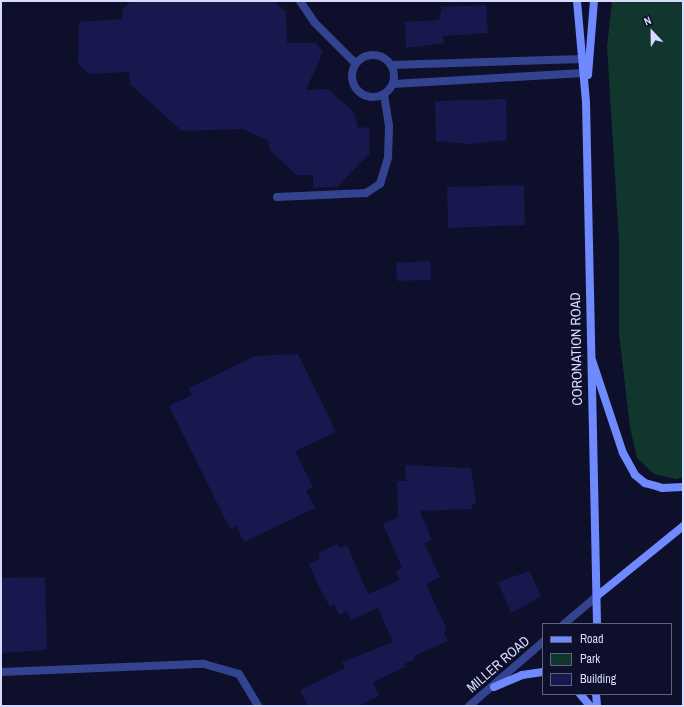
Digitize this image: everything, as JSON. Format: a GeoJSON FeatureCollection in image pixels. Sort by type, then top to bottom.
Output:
{"type":"FeatureCollection","features":[{"type":"Feature","properties":{"kind":"main road","name":"CORONATION ROAD"},"geometry":{"type":"LineString","coordinates":[[577,1],[586,102],[589,352],[597,623]]}},
{"type":"Feature","properties":{"kind":"main road","name":"CORONATION ROAD"},"geometry":{"type":"LineString","coordinates":[[586,102],[594,1]]}},
{"type":"Feature","properties":{"kind":"main road"},"geometry":{"type":"LineString","coordinates":[[589,352],[628,464],[645,483],[662,488],[683,487]]}},
{"type":"Feature","properties":{"kind":"main road"},"geometry":{"type":"LineString","coordinates":[[597,596],[683,526]]}},
{"type":"Feature","properties":{"kind":"main road"},"geometry":{"type":"LineString","coordinates":[[494,687],[522,675],[542,672]]}},
{"type":"Feature","properties":{"kind":"main road"},"geometry":{"type":"LineString","coordinates":[[581,695],[590,706]]}},
{"type":"Feature","properties":{"kind":"main road"},"geometry":{"type":"LineString","coordinates":[[596,695],[597,706]]}},
{"type":"Feature","properties":{"kind":"street"},"geometry":{"type":"LineString","coordinates":[[300,1],[314,22],[355,63]]}},
{"type":"Feature","properties":{"kind":"street"},"geometry":{"type":"LineString","coordinates":[[582,59],[391,65],[376,54],[364,56],[355,63],[351,77],[357,90],[370,97],[384,94],[393,84],[584,73]]}},
{"type":"Feature","properties":{"kind":"street"},"geometry":{"type":"LineString","coordinates":[[391,65],[393,84]]}},
{"type":"Feature","properties":{"kind":"street"},"geometry":{"type":"LineString","coordinates":[[277,197],[366,193],[380,184],[388,150],[390,126],[384,94]]}},
{"type":"Feature","properties":{"kind":"street"},"geometry":{"type":"LineString","coordinates":[[565,623],[597,596]]}},
{"type":"Feature","properties":{"kind":"street","name":"MILLER ROAD"},"geometry":{"type":"LineString","coordinates":[[469,706],[494,687],[542,643]]}},
{"type":"Feature","properties":{"kind":"street"},"geometry":{"type":"LineString","coordinates":[[1,672],[204,664],[239,674],[258,706]]}},
{"type":"Feature","properties":{"kind":"green space"},"geometry":{"type":"Polygon","coordinates":[[[612,1],[683,1],[683,477],[676,479],[654,474],[637,458],[630,427],[619,334],[619,241],[607,47],[612,1]]]}},
{"type":"Feature","properties":{"kind":"building"},"geometry":{"type":"Polygon","coordinates":[[[131,1],[274,1],[286,12],[287,43],[316,43],[323,52],[306,90],[328,89],[354,112],[358,128],[369,127],[370,153],[337,187],[313,188],[313,175],[296,175],[270,150],[268,140],[242,129],[182,131],[130,84],[129,72],[88,74],[78,63],[79,22],[122,19],[123,9],[131,1]]]}},
{"type":"Feature","properties":{"kind":"building"},"geometry":{"type":"Polygon","coordinates":[[[486,5],[488,33],[443,36],[444,43],[406,48],[405,22],[439,20],[442,7],[486,5]]]}},
{"type":"Feature","properties":{"kind":"building"},"geometry":{"type":"Polygon","coordinates":[[[506,99],[507,140],[470,144],[436,141],[435,101],[506,99]]]}},
{"type":"Feature","properties":{"kind":"building"},"geometry":{"type":"Polygon","coordinates":[[[524,185],[525,225],[448,228],[447,187],[524,185]]]}},
{"type":"Feature","properties":{"kind":"building"},"geometry":{"type":"Polygon","coordinates":[[[430,261],[431,280],[397,281],[396,263],[430,261]]]}},
{"type":"Feature","properties":{"kind":"building"},"geometry":{"type":"Polygon","coordinates":[[[298,354],[336,432],[295,451],[313,487],[306,490],[315,508],[244,542],[236,526],[230,529],[169,406],[192,395],[189,388],[255,356],[298,354]]]}},
{"type":"Feature","properties":{"kind":"building"},"geometry":{"type":"Polygon","coordinates":[[[405,465],[471,468],[476,504],[472,504],[472,509],[420,511],[432,540],[424,543],[440,577],[426,584],[447,630],[444,632],[448,641],[414,656],[415,659],[404,664],[406,667],[373,682],[379,696],[358,706],[308,706],[300,690],[345,668],[342,662],[393,642],[378,608],[351,620],[347,611],[339,615],[334,604],[330,606],[323,595],[309,564],[320,559],[318,553],[337,544],[339,548],[347,545],[368,594],[400,580],[396,571],[402,568],[383,524],[398,517],[397,481],[406,481],[405,465]]]}},
{"type":"Feature","properties":{"kind":"building"},"geometry":{"type":"Polygon","coordinates":[[[530,571],[541,597],[511,613],[498,582],[530,571]]]}},
{"type":"Feature","properties":{"kind":"building"},"geometry":{"type":"Polygon","coordinates":[[[45,577],[47,650],[1,653],[1,578],[45,577]]]}}]}
